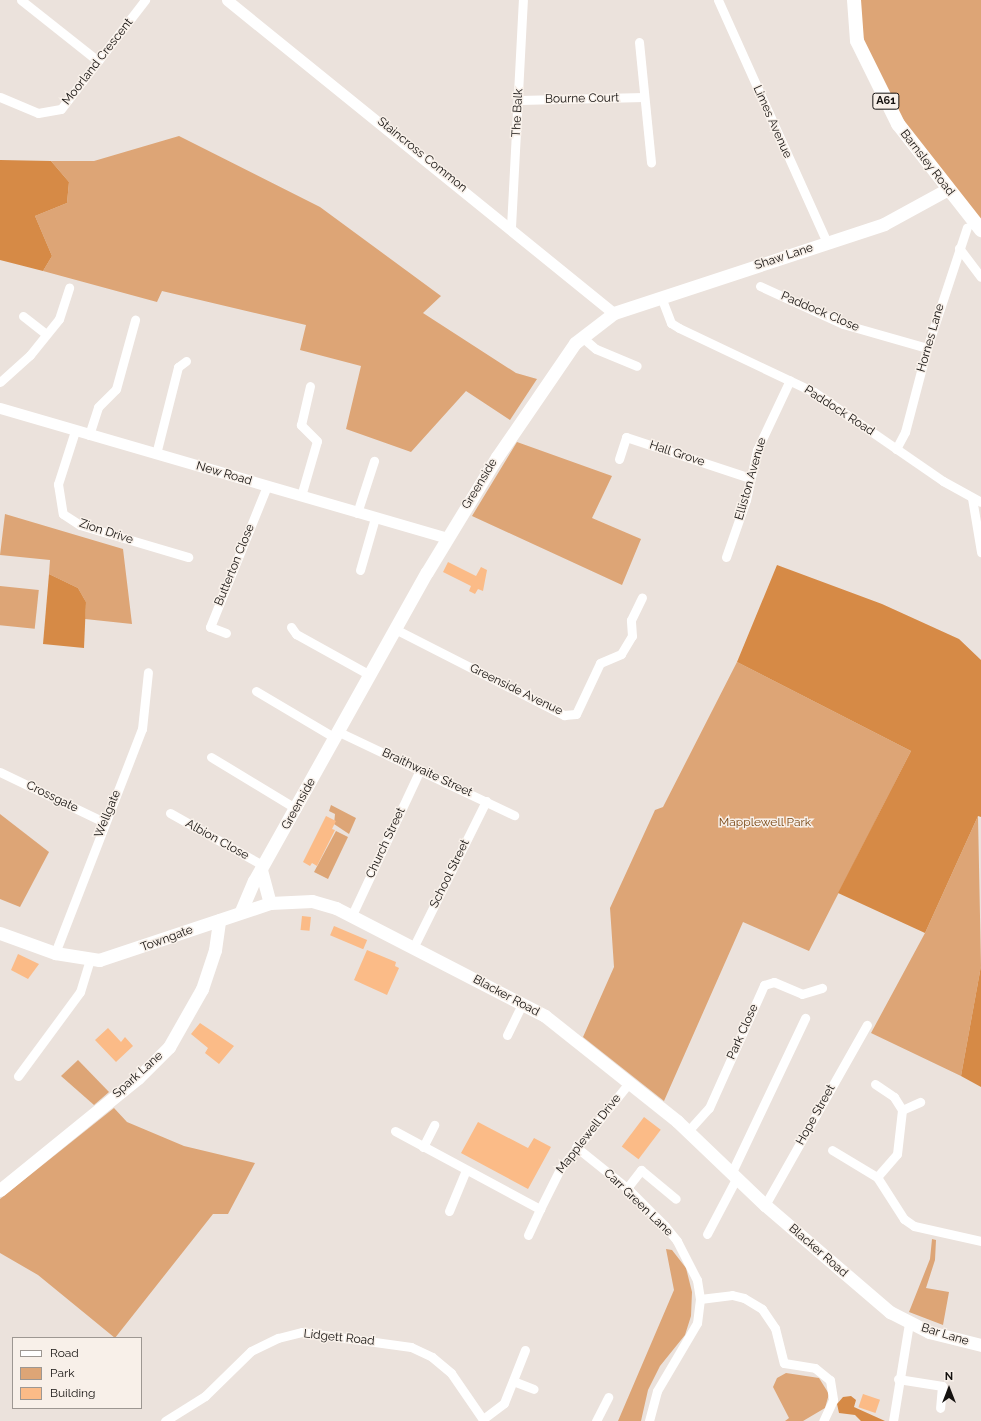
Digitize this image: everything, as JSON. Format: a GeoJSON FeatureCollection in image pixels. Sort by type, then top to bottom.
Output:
{"type":"FeatureCollection","features":[{"type":"Feature","properties":{"kind":"main road","name":"Barnsley Road"},"geometry":{"type":"LineString","coordinates":[[854,0],[857,41],[891,110],[948,189],[981,230]]}},
{"type":"Feature","properties":{"kind":"main road","name":"Shaw Lane"},"geometry":{"type":"LineString","coordinates":[[614,313],[884,224],[948,189]]}},
{"type":"Feature","properties":{"kind":"main road","name":"Greenside"},"geometry":{"type":"LineString","coordinates":[[241,911],[263,868],[297,809],[395,629],[448,538],[539,391],[582,337],[614,313]]}},
{"type":"Feature","properties":{"kind":"main road"},"geometry":{"type":"LineString","coordinates":[[263,868],[270,903]]}},
{"type":"Feature","properties":{"kind":"main road","name":"Blacker Road"},"geometry":{"type":"LineString","coordinates":[[241,911],[270,903],[312,901],[352,915],[414,946],[522,1004],[566,1031],[688,1131],[766,1206],[879,1304],[909,1323]]}},
{"type":"Feature","properties":{"kind":"main road","name":"Towngate"},"geometry":{"type":"LineString","coordinates":[[0,933],[55,953],[90,960],[126,954],[241,911]]}},
{"type":"Feature","properties":{"kind":"main road","name":"Spark Lane"},"geometry":{"type":"LineString","coordinates":[[0,1190],[138,1078],[169,1047],[202,990],[215,950],[219,920]]}},
{"type":"Feature","properties":{"kind":"main road","name":"Bar Lane"},"geometry":{"type":"LineString","coordinates":[[909,1323],[981,1345]]}},
{"type":"Feature","properties":{"kind":"street"},"geometry":{"type":"LineString","coordinates":[[21,0],[98,61]]}},
{"type":"Feature","properties":{"kind":"street","name":"Moorland Crescent"},"geometry":{"type":"LineString","coordinates":[[0,97],[38,113],[50,113],[61,109],[146,0]]}},
{"type":"Feature","properties":{"kind":"street","name":"Staincross Common"},"geometry":{"type":"LineString","coordinates":[[227,0],[511,227],[614,313]]}},
{"type":"Feature","properties":{"kind":"street","name":"The Balk"},"geometry":{"type":"LineString","coordinates":[[511,227],[519,100],[523,0]]}},
{"type":"Feature","properties":{"kind":"street","name":"Limes Avenue"},"geometry":{"type":"LineString","coordinates":[[718,0],[827,243]]}},
{"type":"Feature","properties":{"kind":"street"},"geometry":{"type":"LineString","coordinates":[[639,42],[650,162]]}},
{"type":"Feature","properties":{"kind":"street","name":"Bourne Court"},"geometry":{"type":"LineString","coordinates":[[519,100],[644,97]]}},
{"type":"Feature","properties":{"kind":"street","name":"Hornes Lane"},"geometry":{"type":"LineString","coordinates":[[896,449],[909,419],[927,348],[967,227]]}},
{"type":"Feature","properties":{"kind":"street"},"geometry":{"type":"LineString","coordinates":[[959,248],[981,277]]}},
{"type":"Feature","properties":{"kind":"street","name":"Paddock Close"},"geometry":{"type":"LineString","coordinates":[[760,286],[843,324],[927,348]]}},
{"type":"Feature","properties":{"kind":"street"},"geometry":{"type":"LineString","coordinates":[[0,382],[59,319],[69,288]]}},
{"type":"Feature","properties":{"kind":"street","name":"Paddock Road"},"geometry":{"type":"LineString","coordinates":[[661,298],[671,323],[790,380],[819,396],[896,449],[972,498],[981,502]]}},
{"type":"Feature","properties":{"kind":"street"},"geometry":{"type":"LineString","coordinates":[[24,316],[46,334]]}},
{"type":"Feature","properties":{"kind":"street"},"geometry":{"type":"LineString","coordinates":[[89,435],[98,407],[116,389],[134,320]]}},
{"type":"Feature","properties":{"kind":"street"},"geometry":{"type":"LineString","coordinates":[[582,337],[596,349],[637,366]]}},
{"type":"Feature","properties":{"kind":"street"},"geometry":{"type":"LineString","coordinates":[[156,454],[178,367],[186,361]]}},
{"type":"Feature","properties":{"kind":"street","name":"Elliston Avenue"},"geometry":{"type":"LineString","coordinates":[[726,557],[746,500],[750,478],[768,421],[790,380]]}},
{"type":"Feature","properties":{"kind":"street"},"geometry":{"type":"LineString","coordinates":[[301,496],[317,441],[301,425],[310,386]]}},
{"type":"Feature","properties":{"kind":"street","name":"New Road"},"geometry":{"type":"LineString","coordinates":[[0,408],[357,513],[448,538]]}},
{"type":"Feature","properties":{"kind":"street","name":"Zion Drive"},"geometry":{"type":"LineString","coordinates":[[75,431],[58,484],[63,514],[80,525],[188,557]]}},
{"type":"Feature","properties":{"kind":"street","name":"Hall Grove"},"geometry":{"type":"LineString","coordinates":[[619,459],[626,437],[750,478]]}},
{"type":"Feature","properties":{"kind":"street"},"geometry":{"type":"LineString","coordinates":[[357,513],[374,461]]}},
{"type":"Feature","properties":{"kind":"street","name":"Butterton Close"},"geometry":{"type":"LineString","coordinates":[[226,633],[210,627],[267,486]]}},
{"type":"Feature","properties":{"kind":"street"},"geometry":{"type":"LineString","coordinates":[[972,498],[981,552]]}},
{"type":"Feature","properties":{"kind":"street"},"geometry":{"type":"LineString","coordinates":[[360,570],[375,518]]}},
{"type":"Feature","properties":{"kind":"street","name":"Greenside Avenue"},"geometry":{"type":"LineString","coordinates":[[395,629],[564,715],[576,714],[600,664],[621,654],[632,636],[631,620],[642,597]]}},
{"type":"Feature","properties":{"kind":"street"},"geometry":{"type":"LineString","coordinates":[[291,627],[296,634],[370,676]]}},
{"type":"Feature","properties":{"kind":"street","name":"Wellgate"},"geometry":{"type":"LineString","coordinates":[[55,953],[104,822],[142,729],[148,672]]}},
{"type":"Feature","properties":{"kind":"street"},"geometry":{"type":"LineString","coordinates":[[256,691],[337,735]]}},
{"type":"Feature","properties":{"kind":"street","name":"Braithwaite Street"},"geometry":{"type":"LineString","coordinates":[[337,735],[420,770],[514,815]]}},
{"type":"Feature","properties":{"kind":"street"},"geometry":{"type":"LineString","coordinates":[[211,757],[297,809]]}},
{"type":"Feature","properties":{"kind":"street","name":"Church Street"},"geometry":{"type":"LineString","coordinates":[[352,915],[420,770]]}},
{"type":"Feature","properties":{"kind":"street","name":"Crossgate"},"geometry":{"type":"LineString","coordinates":[[0,772],[104,822]]}},
{"type":"Feature","properties":{"kind":"street","name":"School Street"},"geometry":{"type":"LineString","coordinates":[[414,946],[486,801]]}},
{"type":"Feature","properties":{"kind":"street","name":"Albion Close"},"geometry":{"type":"LineString","coordinates":[[170,814],[263,868]]}},
{"type":"Feature","properties":{"kind":"street"},"geometry":{"type":"LineString","coordinates":[[18,1076],[80,992],[90,960]]}},
{"type":"Feature","properties":{"kind":"street","name":"Park Close"},"geometry":{"type":"LineString","coordinates":[[688,1131],[709,1108],[764,985],[774,982],[802,994],[822,988]]}},
{"type":"Feature","properties":{"kind":"street"},"geometry":{"type":"LineString","coordinates":[[508,1035],[522,1004]]}},
{"type":"Feature","properties":{"kind":"street"},"geometry":{"type":"LineString","coordinates":[[707,1234],[805,1018]]}},
{"type":"Feature","properties":{"kind":"street","name":"Hope Street"},"geometry":{"type":"LineString","coordinates":[[766,1206],[867,1025]]}},
{"type":"Feature","properties":{"kind":"street","name":"Mapplewell Drive"},"geometry":{"type":"LineString","coordinates":[[528,1235],[560,1169],[576,1147],[630,1083]]}},
{"type":"Feature","properties":{"kind":"street"},"geometry":{"type":"LineString","coordinates":[[875,1084],[894,1097],[902,1110],[897,1154],[877,1177]]}},
{"type":"Feature","properties":{"kind":"street"},"geometry":{"type":"LineString","coordinates":[[902,1110],[920,1102]]}},
{"type":"Feature","properties":{"kind":"street"},"geometry":{"type":"LineString","coordinates":[[423,1147],[434,1125]]}},
{"type":"Feature","properties":{"kind":"street"},"geometry":{"type":"LineString","coordinates":[[395,1131],[540,1208]]}},
{"type":"Feature","properties":{"kind":"street","name":"Carr Green Lane"},"geometry":{"type":"LineString","coordinates":[[576,1147],[627,1188],[677,1240],[692,1265],[700,1299],[692,1334],[657,1391],[649,1421]]}},
{"type":"Feature","properties":{"kind":"street"},"geometry":{"type":"LineString","coordinates":[[832,1150],[877,1177],[904,1219],[914,1226],[981,1241]]}},
{"type":"Feature","properties":{"kind":"street"},"geometry":{"type":"LineString","coordinates":[[449,1211],[466,1170]]}},
{"type":"Feature","properties":{"kind":"street"},"geometry":{"type":"LineString","coordinates":[[627,1188],[641,1170],[676,1199]]}},
{"type":"Feature","properties":{"kind":"street"},"geometry":{"type":"LineString","coordinates":[[700,1299],[732,1295],[762,1309],[775,1328],[784,1363],[815,1368],[830,1380],[833,1400],[823,1421]]}},
{"type":"Feature","properties":{"kind":"street"},"geometry":{"type":"LineString","coordinates":[[893,1421],[898,1379],[909,1323]]}},
{"type":"Feature","properties":{"kind":"street","name":"Lidgett Road"},"geometry":{"type":"LineString","coordinates":[[165,1421],[205,1396],[251,1351],[278,1338],[302,1332],[411,1347],[432,1357],[451,1374],[483,1420]]}},
{"type":"Feature","properties":{"kind":"street"},"geometry":{"type":"LineString","coordinates":[[483,1420],[504,1403],[525,1350]]}},
{"type":"Feature","properties":{"kind":"street"},"geometry":{"type":"LineString","coordinates":[[898,1379],[942,1386],[940,1408]]}},
{"type":"Feature","properties":{"kind":"street"},"geometry":{"type":"LineString","coordinates":[[513,1380],[534,1389]]}},
{"type":"Feature","properties":{"kind":"street"},"geometry":{"type":"LineString","coordinates":[[596,1421],[608,1396]]}},
{"type":"Feature","properties":{"kind":"green space"},"geometry":{"type":"Polygon","coordinates":[[[854,0],[981,0],[981,230],[898,124],[857,41],[854,0]]]}},
{"type":"Feature","properties":{"kind":"green space"},"geometry":{"type":"Polygon","coordinates":[[[179,136],[320,207],[441,296],[423,313],[516,373],[537,379],[510,420],[466,391],[411,452],[346,429],[361,366],[300,350],[306,325],[162,291],[157,302],[43,271],[52,256],[35,216],[67,203],[69,182],[51,161],[94,161],[179,136]]]}},
{"type":"Feature","properties":{"kind":"green space"},"geometry":{"type":"Polygon","coordinates":[[[517,442],[612,476],[592,518],[641,539],[622,585],[472,516],[517,442]]]}},
{"type":"Feature","properties":{"kind":"green space"},"geometry":{"type":"Polygon","coordinates":[[[5,514],[123,549],[132,624],[85,619],[86,602],[78,588],[49,574],[50,560],[0,555],[5,514]]]}},
{"type":"Feature","properties":{"kind":"green space"},"geometry":{"type":"Polygon","coordinates":[[[0,586],[39,590],[35,629],[0,625],[0,586]]]}},
{"type":"Feature","properties":{"kind":"green space","name":"Mapplewell Park"},"geometry":{"type":"Polygon","coordinates":[[[737,662],[911,751],[809,951],[743,922],[664,1101],[583,1037],[614,967],[610,908],[655,810],[663,807],[737,662]]]}},
{"type":"Feature","properties":{"kind":"green space"},"geometry":{"type":"Polygon","coordinates":[[[331,805],[356,818],[349,834],[334,824],[335,814],[329,811],[331,805]]]}},
{"type":"Feature","properties":{"kind":"green space"},"geometry":{"type":"Polygon","coordinates":[[[0,814],[49,852],[20,907],[0,899],[0,814]]]}},
{"type":"Feature","properties":{"kind":"green space"},"geometry":{"type":"Polygon","coordinates":[[[978,816],[981,966],[961,1076],[871,1033],[925,933],[978,816]]]}},
{"type":"Feature","properties":{"kind":"green space"},"geometry":{"type":"Polygon","coordinates":[[[336,831],[348,837],[328,879],[314,872],[336,831]]]}},
{"type":"Feature","properties":{"kind":"green space"},"geometry":{"type":"Polygon","coordinates":[[[78,1060],[109,1092],[94,1105],[61,1076],[78,1060]]]}},
{"type":"Feature","properties":{"kind":"green space"},"geometry":{"type":"Polygon","coordinates":[[[114,1108],[127,1122],[184,1146],[255,1163],[228,1214],[213,1214],[116,1337],[114,1337],[38,1275],[0,1253],[0,1199],[114,1108]]]}},
{"type":"Feature","properties":{"kind":"green space"},"geometry":{"type":"Polygon","coordinates":[[[932,1239],[936,1240],[935,1260],[926,1288],[949,1292],[943,1325],[909,1312],[930,1259],[932,1239]]]}},
{"type":"Feature","properties":{"kind":"green space"},"geometry":{"type":"Polygon","coordinates":[[[666,1249],[672,1250],[686,1268],[692,1292],[691,1316],[685,1335],[660,1366],[648,1390],[641,1421],[618,1421],[674,1290],[666,1249]]]}},
{"type":"Feature","properties":{"kind":"green space"},"geometry":{"type":"Polygon","coordinates":[[[786,1373],[819,1378],[829,1394],[825,1408],[803,1421],[785,1421],[789,1418],[773,1387],[777,1378],[786,1373]]]}},
{"type":"Feature","properties":{"kind":"shaded area"},"geometry":{"type":"Polygon","coordinates":[[[0,160],[51,161],[69,182],[67,203],[35,216],[52,256],[43,271],[0,260],[0,160]]]}},
{"type":"Feature","properties":{"kind":"shaded area"},"geometry":{"type":"Polygon","coordinates":[[[777,565],[882,604],[959,639],[981,660],[981,817],[978,816],[925,933],[838,893],[911,751],[737,662],[777,565]]]}},
{"type":"Feature","properties":{"kind":"shaded area"},"geometry":{"type":"Polygon","coordinates":[[[49,574],[78,588],[86,602],[84,648],[43,644],[49,574]]]}},
{"type":"Feature","properties":{"kind":"shaded area"},"geometry":{"type":"Polygon","coordinates":[[[981,966],[981,1087],[961,1076],[981,966]]]}},
{"type":"Feature","properties":{"kind":"shaded area"},"geometry":{"type":"Polygon","coordinates":[[[851,1396],[856,1400],[854,1407],[885,1421],[861,1421],[855,1415],[839,1413],[837,1404],[843,1397],[851,1396]]]}},
{"type":"Feature","properties":{"kind":"building"},"geometry":{"type":"Polygon","coordinates":[[[448,562],[476,576],[481,567],[487,570],[483,591],[478,589],[475,594],[469,591],[471,586],[443,572],[448,562]]]}},
{"type":"Feature","properties":{"kind":"building"},"geometry":{"type":"Polygon","coordinates":[[[326,816],[336,821],[332,829],[335,830],[317,866],[312,863],[310,866],[303,862],[326,816]]]}},
{"type":"Feature","properties":{"kind":"building"},"geometry":{"type":"Polygon","coordinates":[[[302,916],[311,917],[309,931],[301,930],[302,916]]]}},
{"type":"Feature","properties":{"kind":"building"},"geometry":{"type":"Polygon","coordinates":[[[334,926],[367,940],[363,949],[330,935],[334,926]]]}},
{"type":"Feature","properties":{"kind":"building"},"geometry":{"type":"Polygon","coordinates":[[[367,950],[396,962],[395,966],[399,968],[387,995],[354,980],[367,950]]]}},
{"type":"Feature","properties":{"kind":"building"},"geometry":{"type":"Polygon","coordinates":[[[18,954],[39,964],[28,979],[11,970],[18,954]]]}},
{"type":"Feature","properties":{"kind":"building"},"geometry":{"type":"Polygon","coordinates":[[[200,1023],[234,1046],[219,1064],[205,1053],[208,1048],[191,1034],[200,1023]]]}},
{"type":"Feature","properties":{"kind":"building"},"geometry":{"type":"Polygon","coordinates":[[[108,1028],[121,1042],[125,1037],[133,1046],[116,1062],[95,1040],[108,1028]]]}},
{"type":"Feature","properties":{"kind":"building"},"geometry":{"type":"Polygon","coordinates":[[[644,1117],[661,1130],[639,1159],[622,1147],[644,1117]]]}},
{"type":"Feature","properties":{"kind":"building"},"geometry":{"type":"Polygon","coordinates":[[[478,1122],[528,1148],[534,1138],[551,1147],[528,1189],[461,1153],[478,1122]]]}},
{"type":"Feature","properties":{"kind":"building"},"geometry":{"type":"Polygon","coordinates":[[[863,1394],[880,1400],[875,1413],[858,1407],[863,1394]]]}}]}
